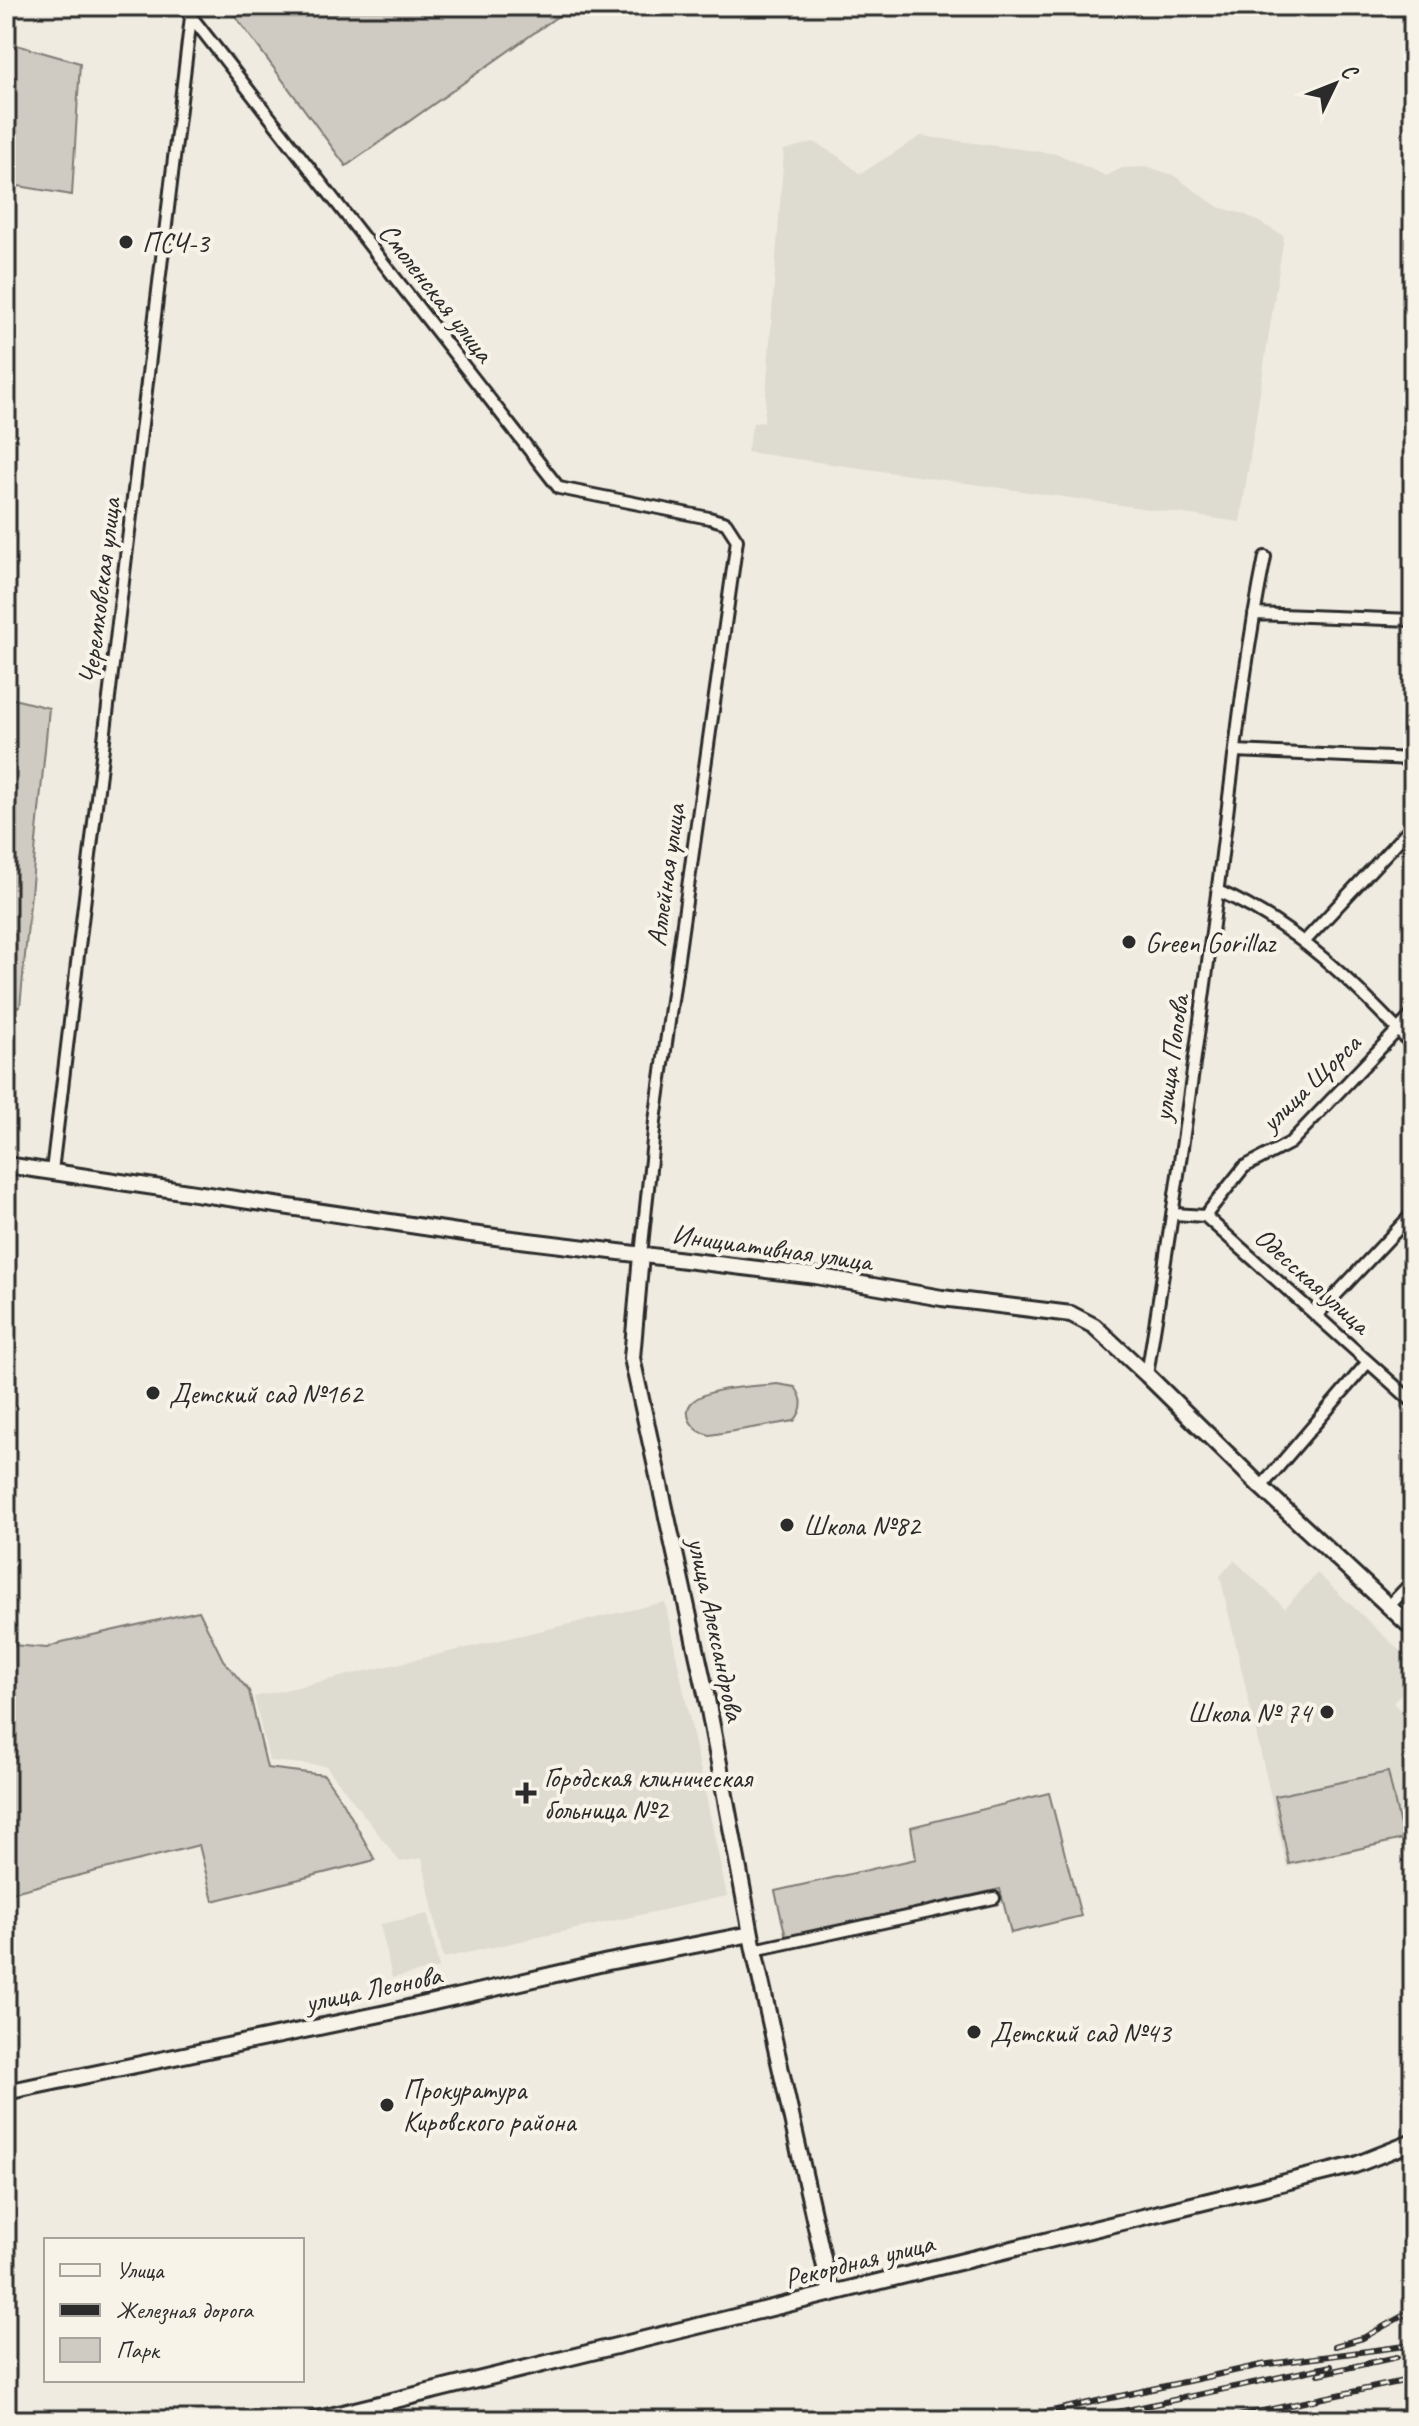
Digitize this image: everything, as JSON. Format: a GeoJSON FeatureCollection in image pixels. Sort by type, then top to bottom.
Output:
{"type":"FeatureCollection","features":[{"type":"Feature","properties":{"kind":"main road","name":"Инициативная улица"},"geometry":{"type":"LineString","coordinates":[[6,1165],[471,1234],[816,1276],[942,1298],[1071,1314],[1094,1326],[1413,1629]]}},
{"type":"Feature","properties":{"kind":"main road","name":"улица Александрова"},"geometry":{"type":"LineString","coordinates":[[641,1255],[632,1358],[706,1694],[754,1950],[831,2294]]}},
{"type":"Feature","properties":{"kind":"main road","name":"улица Леонова"},"geometry":{"type":"LineString","coordinates":[[6,2092],[751,1934]]}},
{"type":"Feature","properties":{"kind":"main road","name":"Рекордная улица"},"geometry":{"type":"LineString","coordinates":[[314,2420],[1355,2165],[1413,2142]]}},
{"type":"Feature","properties":{"kind":"street","name":"Смоленская улица"},"geometry":{"type":"LineString","coordinates":[[183,6],[559,488],[709,518]]}},
{"type":"Feature","properties":{"kind":"street","name":"Черемховская улица"},"geometry":{"type":"LineString","coordinates":[[52,1171],[191,17]]}},
{"type":"Feature","properties":{"kind":"street","name":"Аллейная улица"},"geometry":{"type":"LineString","coordinates":[[641,1255],[655,1121],[737,540],[726,523],[709,518]]}},
{"type":"Feature","properties":{"kind":"street","name":"улица Попова"},"geometry":{"type":"LineString","coordinates":[[1147,1375],[1174,1214],[1218,891],[1238,709],[1265,557]]}},
{"type":"Feature","properties":{"kind":"street"},"geometry":{"type":"LineString","coordinates":[[1254,614],[1413,620]]}},
{"type":"Feature","properties":{"kind":"street"},"geometry":{"type":"LineString","coordinates":[[1235,751],[1413,759]]}},
{"type":"Feature","properties":{"kind":"street"},"geometry":{"type":"LineString","coordinates":[[1305,941],[1413,825]]}},
{"type":"Feature","properties":{"kind":"street"},"geometry":{"type":"LineString","coordinates":[[1218,891],[1245,902],[1305,941],[1413,1046]]}},
{"type":"Feature","properties":{"kind":"street","name":"улица Щорса"},"geometry":{"type":"LineString","coordinates":[[1205,1216],[1244,1167],[1290,1143],[1413,1014]]}},
{"type":"Feature","properties":{"kind":"street"},"geometry":{"type":"LineString","coordinates":[[1316,1316],[1413,1213]]}},
{"type":"Feature","properties":{"kind":"street"},"geometry":{"type":"LineString","coordinates":[[1174,1214],[1205,1216]]}},
{"type":"Feature","properties":{"kind":"street","name":"Одесская улица"},"geometry":{"type":"LineString","coordinates":[[1205,1216],[1413,1402]]}},
{"type":"Feature","properties":{"kind":"street"},"geometry":{"type":"LineString","coordinates":[[1261,1487],[1368,1362]]}},
{"type":"Feature","properties":{"kind":"street"},"geometry":{"type":"LineString","coordinates":[[1389,1606],[1413,1581]]}},
{"type":"Feature","properties":{"kind":"street"},"geometry":{"type":"LineString","coordinates":[[754,1950],[994,1898]]}},
{"type":"Feature","properties":{"kind":"shaded area"},"geometry":{"type":"Polygon","coordinates":[[[921,136],[1058,154],[1106,176],[1122,168],[1149,167],[1173,175],[1218,207],[1244,214],[1284,236],[1240,522],[747,452],[753,423],[764,422],[784,150],[814,142],[860,174],[921,136]]]}},
{"type":"Feature","properties":{"kind":"shaded area","name":"Школа № 74"},"geometry":{"type":"Polygon","coordinates":[[[1234,1560],[1285,1608],[1317,1573],[1413,1663],[1413,1680],[1393,1703],[1413,1722],[1413,1838],[1287,1867],[1220,1576],[1234,1560]]]}},
{"type":"Feature","properties":{"kind":"shaded area","name":"Городская клиническая больница №2"},"geometry":{"type":"Polygon","coordinates":[[[665,1602],[727,1896],[443,1958],[422,1858],[400,1862],[326,1766],[269,1761],[254,1697],[665,1602]]]}},
{"type":"Feature","properties":{"kind":"shaded area"},"geometry":{"type":"Polygon","coordinates":[[[428,1914],[439,1968],[392,1978],[380,1924],[428,1914]]]}},
{"type":"Feature","properties":{"kind":"green space"},"geometry":{"type":"Polygon","coordinates":[[[228,6],[572,6],[346,166],[228,6]]]}},
{"type":"Feature","properties":{"kind":"green space"},"geometry":{"type":"Polygon","coordinates":[[[6,42],[80,63],[72,195],[6,184],[6,42]]]}},
{"type":"Feature","properties":{"kind":"green space"},"geometry":{"type":"Polygon","coordinates":[[[6,697],[49,708],[20,1007],[6,1006],[6,697]]]}},
{"type":"Feature","properties":{"kind":"green space"},"geometry":{"type":"Polygon","coordinates":[[[777,1384],[795,1387],[800,1396],[802,1404],[794,1421],[710,1435],[698,1431],[690,1421],[688,1409],[693,1401],[705,1395],[719,1390],[777,1384]]]}},
{"type":"Feature","properties":{"kind":"green space"},"geometry":{"type":"Polygon","coordinates":[[[6,1610],[13,1645],[47,1648],[199,1611],[223,1660],[249,1691],[267,1768],[324,1775],[343,1802],[375,1860],[213,1901],[199,1845],[6,1894],[6,1610]]]}},
{"type":"Feature","properties":{"kind":"green space"},"geometry":{"type":"Polygon","coordinates":[[[1388,1772],[1403,1839],[1289,1864],[1275,1796],[1388,1772]]]}},
{"type":"Feature","properties":{"kind":"green space"},"geometry":{"type":"Polygon","coordinates":[[[1049,1793],[1081,1916],[1011,1933],[1000,1889],[786,1937],[775,1891],[916,1859],[911,1827],[1049,1793]]]}},
{"type":"Feature","properties":{"kind":"railway"},"geometry":{"type":"LineString","coordinates":[[1335,2346],[1363,2338],[1413,2310]]}},
{"type":"Feature","properties":{"kind":"railway"},"geometry":{"type":"LineString","coordinates":[[1011,2420],[1261,2365],[1413,2345]]}},
{"type":"Feature","properties":{"kind":"railway"},"geometry":{"type":"LineString","coordinates":[[1319,2374],[1397,2357]]}},
{"type":"Feature","properties":{"kind":"railway"},"geometry":{"type":"LineString","coordinates":[[1081,2420],[1331,2366]]}},
{"type":"Feature","properties":{"kind":"railway"},"geometry":{"type":"LineString","coordinates":[[1220,2420],[1413,2379]]}},
{"type":"Feature","properties":{"kind":"place","name":"ПСЧ-3"},"geometry":{"type":"Point","coordinates":[126,242]}},
{"type":"Feature","properties":{"kind":"place","name":"Green Gorillaz"},"geometry":{"type":"Point","coordinates":[1129,942]}},
{"type":"Feature","properties":{"kind":"place","name":"Детский сад №162"},"geometry":{"type":"Point","coordinates":[153,1393]}},
{"type":"Feature","properties":{"kind":"place","name":"Школа №82"},"geometry":{"type":"Point","coordinates":[787,1525]}},
{"type":"Feature","properties":{"kind":"place","name":"Школа № 74"},"geometry":{"type":"Point","coordinates":[1327,1712]}},
{"type":"Feature","properties":{"kind":"place","name":"Городская клиническая больница №2"},"geometry":{"type":"Point","coordinates":[526,1793]}},
{"type":"Feature","properties":{"kind":"place","name":"Детский сад №43"},"geometry":{"type":"Point","coordinates":[974,2032]}},
{"type":"Feature","properties":{"kind":"place","name":"Прокуратура Кировского района"},"geometry":{"type":"Point","coordinates":[387,2105]}}]}
